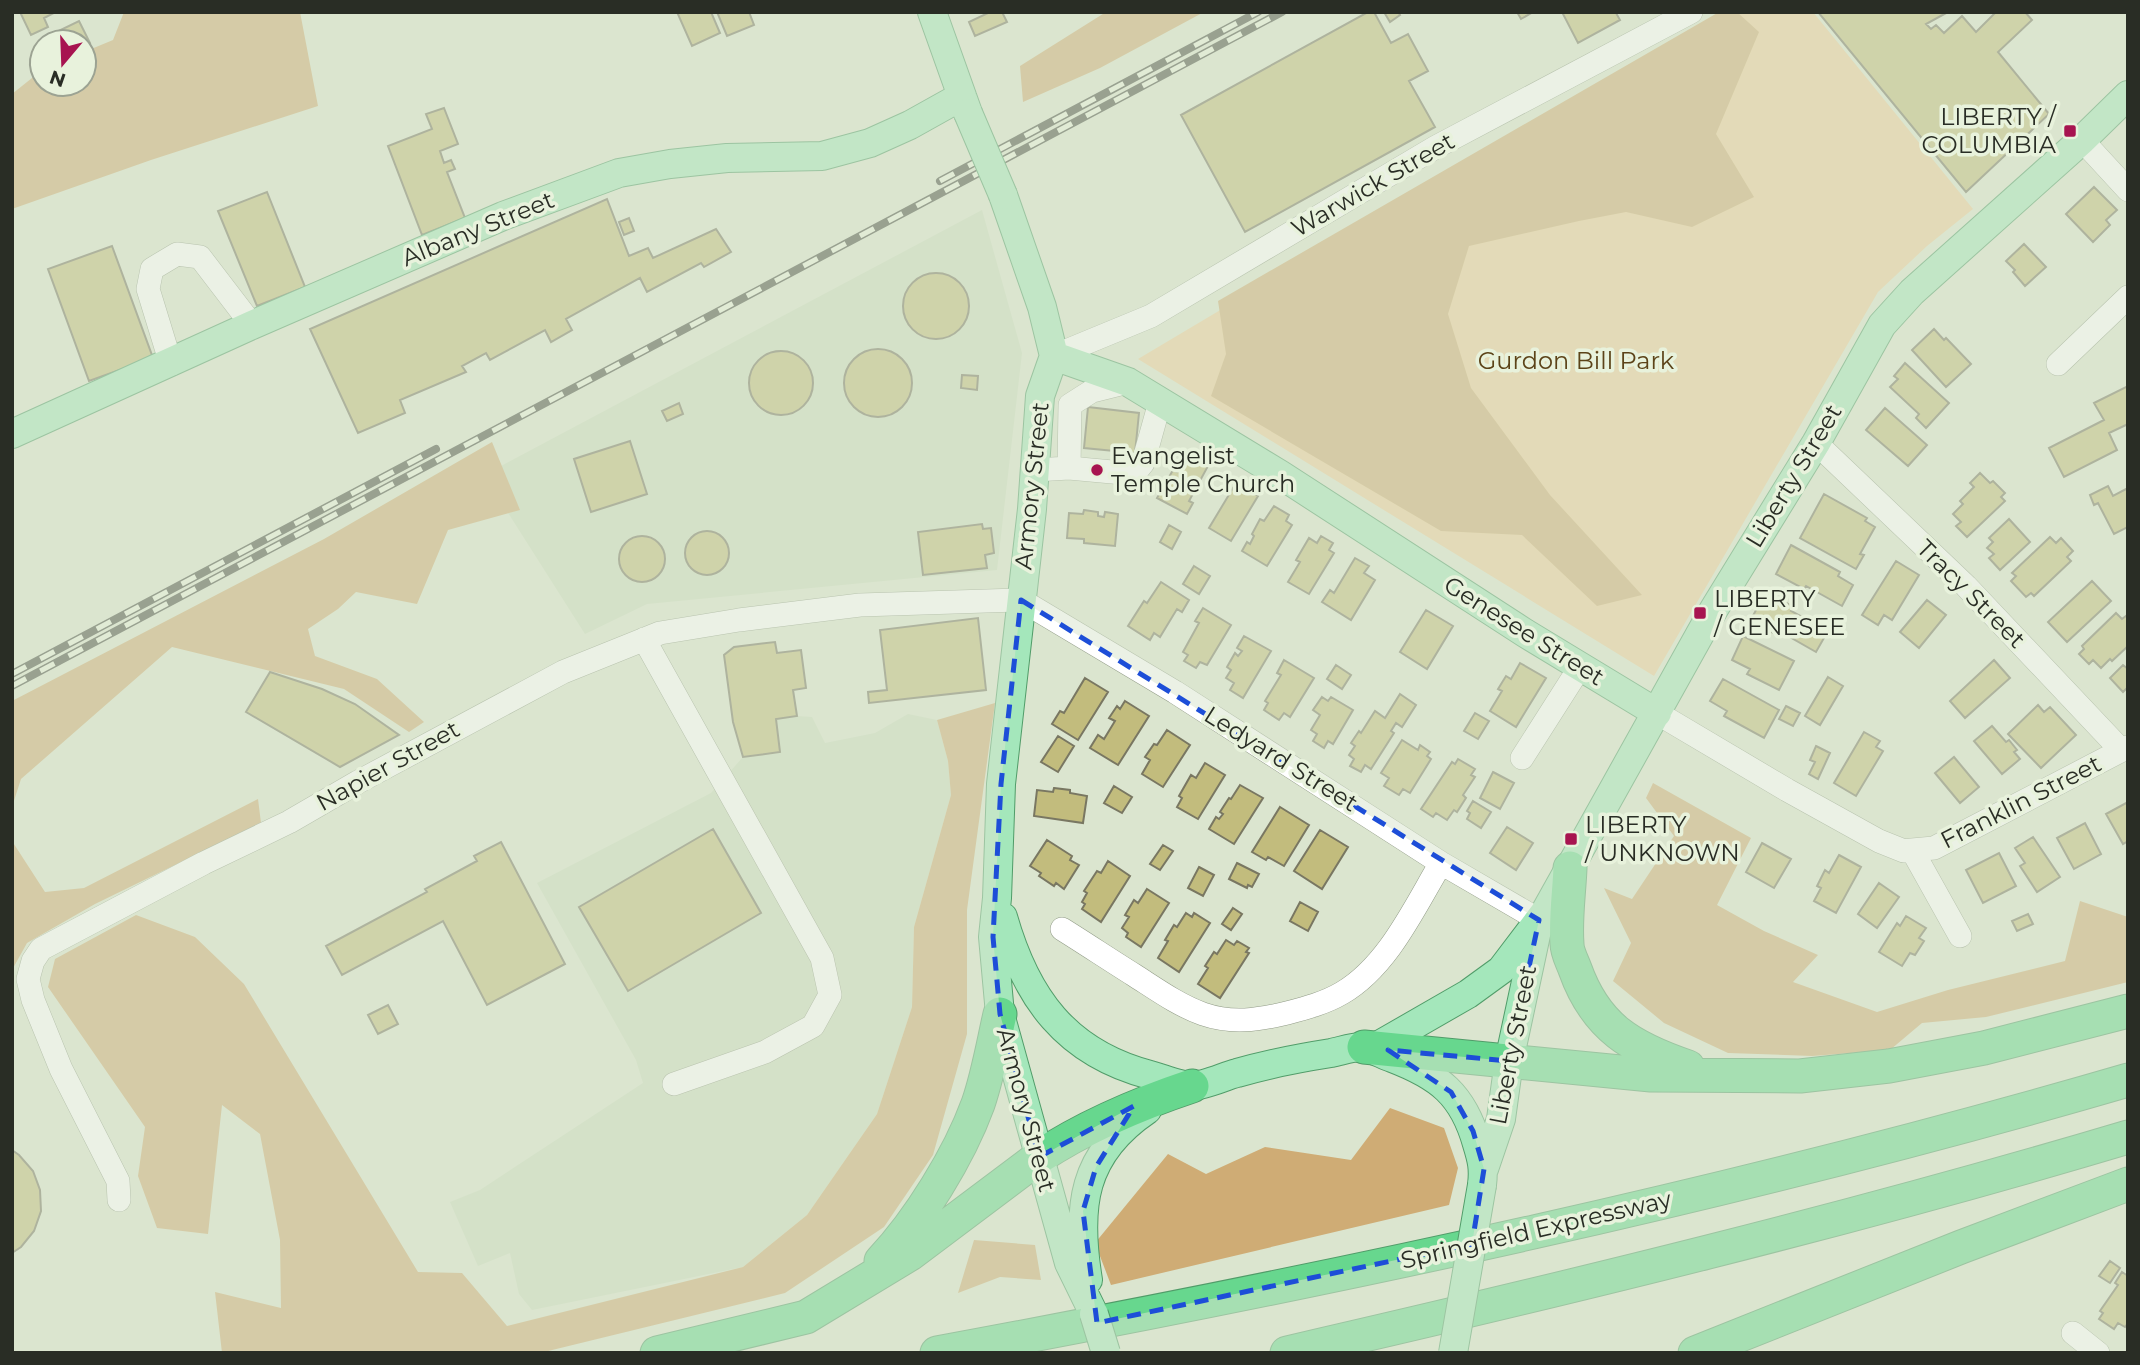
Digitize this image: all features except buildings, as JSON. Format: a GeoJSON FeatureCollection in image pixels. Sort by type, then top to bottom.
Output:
{"type":"FeatureCollection","features":[{"type":"Feature","properties":{"kind":"highway"},"geometry":{"type":"LineString","coordinates":[[1570,868],[1567,947],[1583,992],[1610,1028],[1636,1046],[1663,1059],[1714,1076]]}},
{"type":"Feature","properties":{"kind":"highway"},"geometry":{"type":"LineString","coordinates":[[1369,1048],[1651,1075],[1800,1076],[1889,1066],[1984,1048],[2128,1012]]}},
{"type":"Feature","properties":{"kind":"highway"},"geometry":{"type":"LineString","coordinates":[[852,1290],[894,1247],[958,1150],[978,1105],[1000,1014]]}},
{"type":"Feature","properties":{"kind":"highway","name":"Springfield Expressway"},"geometry":{"type":"LineString","coordinates":[[937,1353],[1241,1294],[1687,1196],[1909,1142],[2128,1080]]}},
{"type":"Feature","properties":{"kind":"highway"},"geometry":{"type":"LineString","coordinates":[[657,1353],[806,1317],[910,1254],[1057,1145],[1143,1102],[1184,1088]]}},
{"type":"Feature","properties":{"kind":"highway"},"geometry":{"type":"LineString","coordinates":[[1287,1353],[1611,1277],[1820,1224],[2128,1137]]}},
{"type":"Feature","properties":{"kind":"highway"},"geometry":{"type":"LineString","coordinates":[[1695,1353],[1949,1251],[2128,1184]]}},
{"type":"Feature","properties":{"kind":"main road"},"geometry":{"type":"LineString","coordinates":[[932,12],[965,104],[1003,195],[1042,307],[1054,356]]}},
{"type":"Feature","properties":{"kind":"main road","name":"Liberty Street"},"geometry":{"type":"LineString","coordinates":[[1369,1048],[1468,994],[1501,970],[1539,920],[1570,868],[1714,609],[1815,443],[1882,325],[1912,292],[2082,140],[2128,95]]}},
{"type":"Feature","properties":{"kind":"main road","name":"Albany Street"},"geometry":{"type":"LineString","coordinates":[[12,434],[252,325],[503,216],[619,173],[670,163],[727,158],[822,156],[870,144],[965,104]]}},
{"type":"Feature","properties":{"kind":"main road","name":"Genesee Street"},"geometry":{"type":"LineString","coordinates":[[1054,356],[1128,382],[1657,713]]}},
{"type":"Feature","properties":{"kind":"main road","name":"Armory Street"},"geometry":{"type":"LineString","coordinates":[[1054,356],[1040,396],[1035,470],[1001,784],[993,937],[1000,1014],[1069,1264],[1080,1271],[1106,1353]]}},
{"type":"Feature","properties":{"kind":"main road","name":"Armory Street"},"geometry":{"type":"LineString","coordinates":[[997,898],[1012,948],[1038,1000],[1057,1025],[1083,1045],[1110,1060],[1184,1088]]}},
{"type":"Feature","properties":{"kind":"main road","name":"Liberty Street"},"geometry":{"type":"LineString","coordinates":[[1453,1353],[1483,1177],[1501,1119],[1539,920]]}},
{"type":"Feature","properties":{"kind":"main road"},"geometry":{"type":"LineString","coordinates":[[1080,1271],[1083,1211],[1090,1181],[1102,1154],[1117,1133],[1184,1088],[1295,1058],[1369,1048],[1425,1072],[1440,1082],[1460,1103],[1473,1131],[1483,1177]]}},
{"type":"Feature","properties":{"kind":"street","name":"Warwick Street"},"geometry":{"type":"LineString","coordinates":[[1054,356],[1151,316],[1436,147],[1691,12]]}},
{"type":"Feature","properties":{"kind":"street"},"geometry":{"type":"LineString","coordinates":[[2082,140],[2128,190]]}},
{"type":"Feature","properties":{"kind":"street"},"geometry":{"type":"LineString","coordinates":[[171,364],[148,289],[152,270],[177,254],[200,257],[252,325]]}},
{"type":"Feature","properties":{"kind":"street"},"geometry":{"type":"LineString","coordinates":[[2058,364],[2128,297]]}},
{"type":"Feature","properties":{"kind":"street"},"geometry":{"type":"LineString","coordinates":[[1069,468],[1070,405],[1091,391],[1128,382]]}},
{"type":"Feature","properties":{"kind":"street"},"geometry":{"type":"LineString","coordinates":[[1035,470],[1069,468],[1134,474],[1143,463],[1160,402]]}},
{"type":"Feature","properties":{"kind":"street","name":"Tracy Street"},"geometry":{"type":"LineString","coordinates":[[1815,443],[1966,586],[2124,749]]}},
{"type":"Feature","properties":{"kind":"street","name":"Napier Street"},"geometry":{"type":"LineString","coordinates":[[119,1200],[118,1181],[61,1069],[33,1000],[28,979],[33,961],[41,949],[213,858],[289,822],[563,672],[660,633],[860,605],[1021,600]]}},
{"type":"Feature","properties":{"kind":"street","name":"Ledyard Street"},"geometry":{"type":"LineString","coordinates":[[1021,600],[1175,692],[1441,863],[1539,920]]}},
{"type":"Feature","properties":{"kind":"street"},"geometry":{"type":"LineString","coordinates":[[644,639],[822,958],[830,995],[813,1026],[765,1052],[674,1084]]}},
{"type":"Feature","properties":{"kind":"street"},"geometry":{"type":"LineString","coordinates":[[1522,758],[1580,667]]}},
{"type":"Feature","properties":{"kind":"street","name":"Genesee Street"},"geometry":{"type":"LineString","coordinates":[[1657,713],[1879,841],[1904,851],[1912,850]]}},
{"type":"Feature","properties":{"kind":"street","name":"Franklin Street"},"geometry":{"type":"LineString","coordinates":[[1912,850],[1934,848],[2124,749]]}},
{"type":"Feature","properties":{"kind":"street"},"geometry":{"type":"LineString","coordinates":[[1912,850],[1960,936]]}},
{"type":"Feature","properties":{"kind":"street"},"geometry":{"type":"LineString","coordinates":[[1062,929],[1172,1000],[1203,1014],[1233,1021],[1272,1017],[1313,1006],[1341,994],[1362,979],[1383,956],[1406,923],[1441,863]]}},
{"type":"Feature","properties":{"kind":"street"},"geometry":{"type":"LineString","coordinates":[[2073,1333],[2098,1353]]}},
{"type":"Feature","properties":{"kind":"highlighted area"},"geometry":{"type":"Polygon","coordinates":[[[1021,600],[1539,920],[1509,1061],[1388,1050],[1451,1092],[1473,1131],[1484,1169],[1472,1244],[1097,1323],[1083,1211],[1096,1167],[1134,1106],[1039,1157],[1000,1014],[993,937],[1001,784],[1021,600]]]}},
{"type":"Feature","properties":{"kind":"shaded area"},"geometry":{"type":"Polygon","coordinates":[[[124,12],[300,12],[318,106],[12,209],[12,94],[28,81],[28,98],[98,98],[98,46],[113,40],[124,12]]]}},
{"type":"Feature","properties":{"kind":"shaded area"},"geometry":{"type":"Polygon","coordinates":[[[1106,12],[1204,12],[1100,68],[1023,102],[1020,66],[1106,12]]]}},
{"type":"Feature","properties":{"kind":"shaded area"},"geometry":{"type":"Polygon","coordinates":[[[1719,12],[1737,12],[1759,32],[1716,134],[1754,197],[1692,227],[1626,212],[1469,246],[1448,314],[1471,388],[1550,495],[1642,595],[1597,606],[1522,535],[1441,531],[1211,396],[1226,354],[1218,301],[1719,12]]]}},
{"type":"Feature","properties":{"kind":"shaded area"},"geometry":{"type":"Polygon","coordinates":[[[982,210],[1022,353],[997,570],[647,604],[585,634],[484,475],[982,210]]]}},
{"type":"Feature","properties":{"kind":"shaded area"},"geometry":{"type":"Polygon","coordinates":[[[492,442],[520,510],[448,530],[417,604],[356,592],[338,609],[308,629],[315,656],[377,679],[424,722],[409,732],[344,689],[172,647],[21,779],[12,807],[12,701],[324,539],[492,442]]]}},
{"type":"Feature","properties":{"kind":"shaded area"},"geometry":{"type":"Polygon","coordinates":[[[995,703],[967,910],[967,1034],[933,1155],[884,1227],[785,1293],[540,1353],[222,1353],[215,1292],[281,1308],[280,1240],[260,1134],[222,1105],[208,1234],[157,1228],[138,1176],[145,1127],[48,987],[55,959],[136,915],[195,937],[244,984],[418,1272],[462,1273],[507,1326],[743,1267],[807,1215],[877,1114],[912,1007],[914,927],[951,795],[948,761],[937,720],[995,703]]]}},
{"type":"Feature","properties":{"kind":"shaded area"},"geometry":{"type":"Polygon","coordinates":[[[908,714],[937,720],[948,761],[951,795],[914,927],[912,1007],[877,1114],[807,1215],[743,1267],[532,1310],[519,1294],[510,1253],[478,1266],[450,1202],[480,1190],[643,1083],[636,1060],[537,883],[711,793],[743,757],[780,752],[776,719],[812,717],[825,743],[875,733],[908,714]]]}},
{"type":"Feature","properties":{"kind":"shaded area"},"geometry":{"type":"Polygon","coordinates":[[[1653,783],[1751,838],[1717,905],[1764,931],[1818,955],[1793,982],[1877,1012],[1948,990],[2065,961],[2080,901],[2128,917],[2128,982],[1986,1017],[1922,1023],[1890,1050],[1812,1056],[1728,1053],[1664,1023],[1613,981],[1631,943],[1604,888],[1632,899],[1674,836],[1646,798],[1653,783]]]}},
{"type":"Feature","properties":{"kind":"shaded area"},"geometry":{"type":"Polygon","coordinates":[[[258,799],[261,823],[95,904],[27,943],[12,970],[12,841],[45,892],[84,888],[258,799]]]}},
{"type":"Feature","properties":{"kind":"shaded area"},"geometry":{"type":"Polygon","coordinates":[[[1390,1108],[1444,1128],[1458,1168],[1449,1205],[1111,1285],[1095,1243],[1168,1154],[1206,1174],[1265,1147],[1351,1160],[1390,1108]]]}},
{"type":"Feature","properties":{"kind":"shaded area"},"geometry":{"type":"Polygon","coordinates":[[[974,1240],[1035,1245],[1041,1280],[1000,1277],[958,1293],[974,1240]]]}},
{"type":"Feature","properties":{"kind":"green space","name":"Gurdon Bill Park"},"geometry":{"type":"Polygon","coordinates":[[[1734,12],[1813,12],[1973,209],[1927,246],[1878,292],[1654,676],[1138,359],[1459,168],[1734,12]]]}},
{"type":"Feature","properties":{"kind":"railway"},"geometry":{"type":"LineString","coordinates":[[940,181],[1258,12]]}},
{"type":"Feature","properties":{"kind":"railway"},"geometry":{"type":"LineString","coordinates":[[12,686],[1282,12]]}},
{"type":"Feature","properties":{"kind":"railway"},"geometry":{"type":"LineString","coordinates":[[12,674],[436,449]]}},
{"type":"Feature","properties":{"kind":"place","name":"LIBERTY / COLUMBIA"},"geometry":{"type":"Point","coordinates":[2070,131]}},
{"type":"Feature","properties":{"kind":"place","name":"Evangelist Temple Church"},"geometry":{"type":"Point","coordinates":[1097,470]}},
{"type":"Feature","properties":{"kind":"place","name":"LIBERTY / GENESEE"},"geometry":{"type":"Point","coordinates":[1700,613]}},
{"type":"Feature","properties":{"kind":"place","name":"LIBERTY / UNKNOWN"},"geometry":{"type":"Point","coordinates":[1571,839]}}]}
